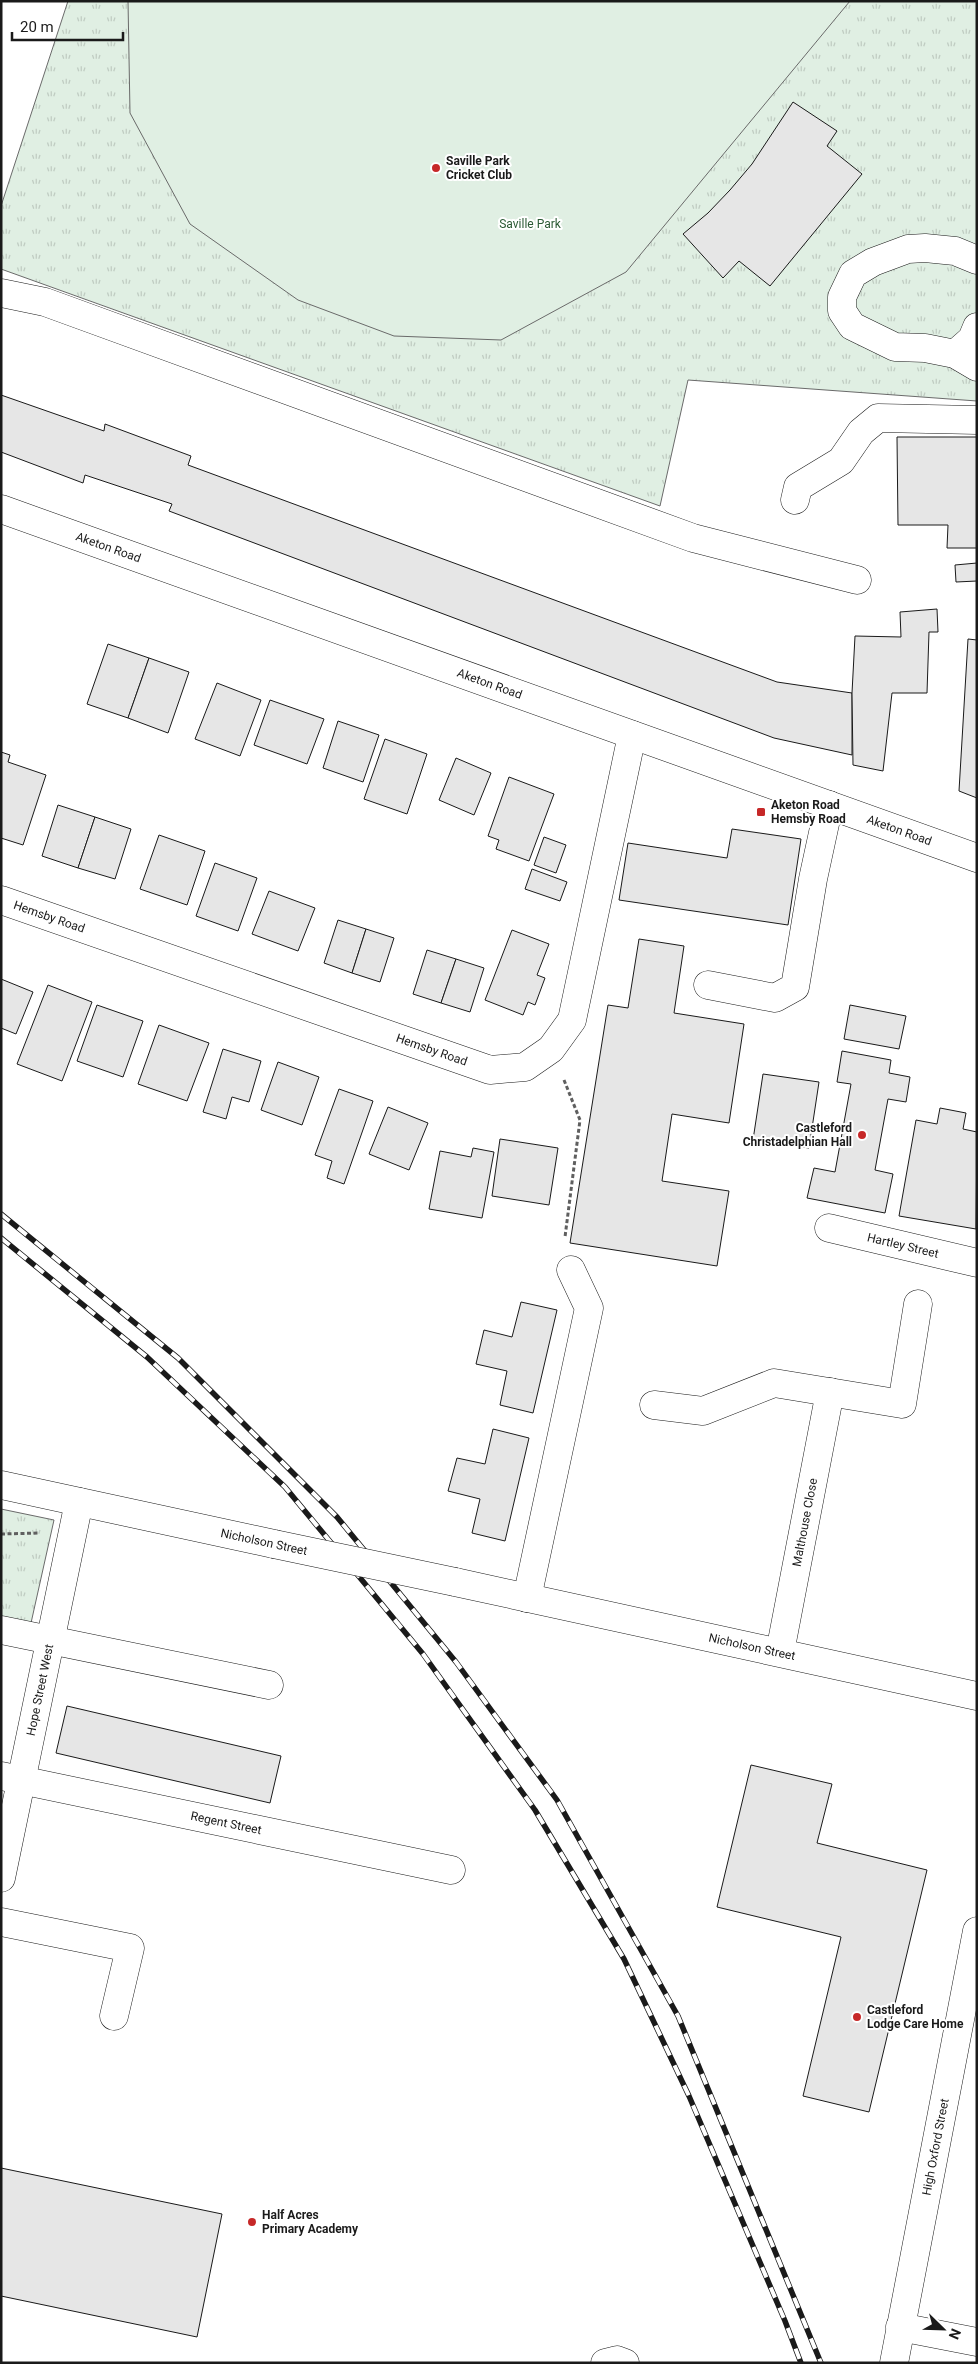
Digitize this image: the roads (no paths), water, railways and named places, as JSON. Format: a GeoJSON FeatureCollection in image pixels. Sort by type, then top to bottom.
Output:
{"type":"FeatureCollection","features":[{"type":"Feature","properties":{"kind":"street"},"geometry":{"type":"LineString","coordinates":[[977,260],[955,251],[925,248],[908,249],[873,262],[854,274],[842,297],[842,311],[852,326],[895,347],[925,348],[966,361],[977,327]]}},
{"type":"Feature","properties":{"kind":"street"},"geometry":{"type":"LineString","coordinates":[[1,293],[45,302],[693,538],[856,580]]}},
{"type":"Feature","properties":{"kind":"street"},"geometry":{"type":"LineString","coordinates":[[795,500],[798,487],[841,461],[861,432],[878,418],[977,420]]}},
{"type":"Feature","properties":{"kind":"street","name":"Aketon Road"},"geometry":{"type":"LineString","coordinates":[[1,509],[977,858]]}},
{"type":"Feature","properties":{"kind":"street","name":"Hemsby Road"},"geometry":{"type":"LineString","coordinates":[[1,900],[490,1070],[525,1067],[551,1049],[572,1020],[632,736]]}},
{"type":"Feature","properties":{"kind":"street"},"geometry":{"type":"LineString","coordinates":[[708,985],[776,998],[795,987],[813,879],[829,806]]}},
{"type":"Feature","properties":{"kind":"street","name":"Hartley Street"},"geometry":{"type":"LineString","coordinates":[[828,1228],[977,1263]]}},
{"type":"Feature","properties":{"kind":"street"},"geometry":{"type":"LineString","coordinates":[[528,1598],[589,1308],[571,1270]]}},
{"type":"Feature","properties":{"kind":"street"},"geometry":{"type":"LineString","coordinates":[[654,1405],[703,1411],[774,1383],[902,1404],[918,1304]]}},
{"type":"Feature","properties":{"kind":"street","name":"Malthouse Close"},"geometry":{"type":"LineString","coordinates":[[780,1652],[830,1392]]}},
{"type":"Feature","properties":{"kind":"street","name":"Nicholson Street"},"geometry":{"type":"LineString","coordinates":[[1,1485],[977,1696]]}},
{"type":"Feature","properties":{"kind":"street","name":"Hope Street West"},"geometry":{"type":"LineString","coordinates":[[1,1878],[11,1778],[50,1640],[79,1502]]}},
{"type":"Feature","properties":{"kind":"street"},"geometry":{"type":"LineString","coordinates":[[1,1630],[269,1685]]}},
{"type":"Feature","properties":{"kind":"street","name":"Regent Street"},"geometry":{"type":"LineString","coordinates":[[11,1778],[451,1870]]}},
{"type":"Feature","properties":{"kind":"street"},"geometry":{"type":"LineString","coordinates":[[1,1922],[130,1948],[114,2016]]}},
{"type":"Feature","properties":{"kind":"street","name":"High Oxford Street"},"geometry":{"type":"LineString","coordinates":[[894,2363],[977,1931]]}},
{"type":"Feature","properties":{"kind":"street"},"geometry":{"type":"LineString","coordinates":[[900,2327],[977,2342]]}},
{"type":"Feature","properties":{"kind":"street"},"geometry":{"type":"LineString","coordinates":[[605,2363],[617,2360],[625,2363]]}},
{"type":"Feature","properties":{"kind":"railway"},"geometry":{"type":"LineString","coordinates":[[1,1214],[178,1358],[337,1517],[456,1662],[557,1800],[678,2016],[821,2363]]}},
{"type":"Feature","properties":{"kind":"railway"},"geometry":{"type":"LineString","coordinates":[[1,1238],[147,1357],[285,1487],[423,1654],[535,1810],[624,1959],[689,2096],[801,2363]]}},
{"type":"Feature","properties":{"kind":"place","name":"Saville Park Cricket Club"},"geometry":{"type":"Point","coordinates":[436,168]}},
{"type":"Feature","properties":{"kind":"place","name":"Aketon Road Hemsby Road"},"geometry":{"type":"Point","coordinates":[761,812]}},
{"type":"Feature","properties":{"kind":"place","name":"Castleford Christadelphian Hall"},"geometry":{"type":"Point","coordinates":[862,1135]}},
{"type":"Feature","properties":{"kind":"place","name":"Castleford Lodge Care Home"},"geometry":{"type":"Point","coordinates":[857,2017]}},
{"type":"Feature","properties":{"kind":"place","name":"Half Acres Primary Academy"},"geometry":{"type":"Point","coordinates":[252,2222]}},
{"type":"Feature","properties":{"kind":"park label","name":"Saville Park"},"geometry":{"type":"Point","coordinates":[530,224]}}]}
